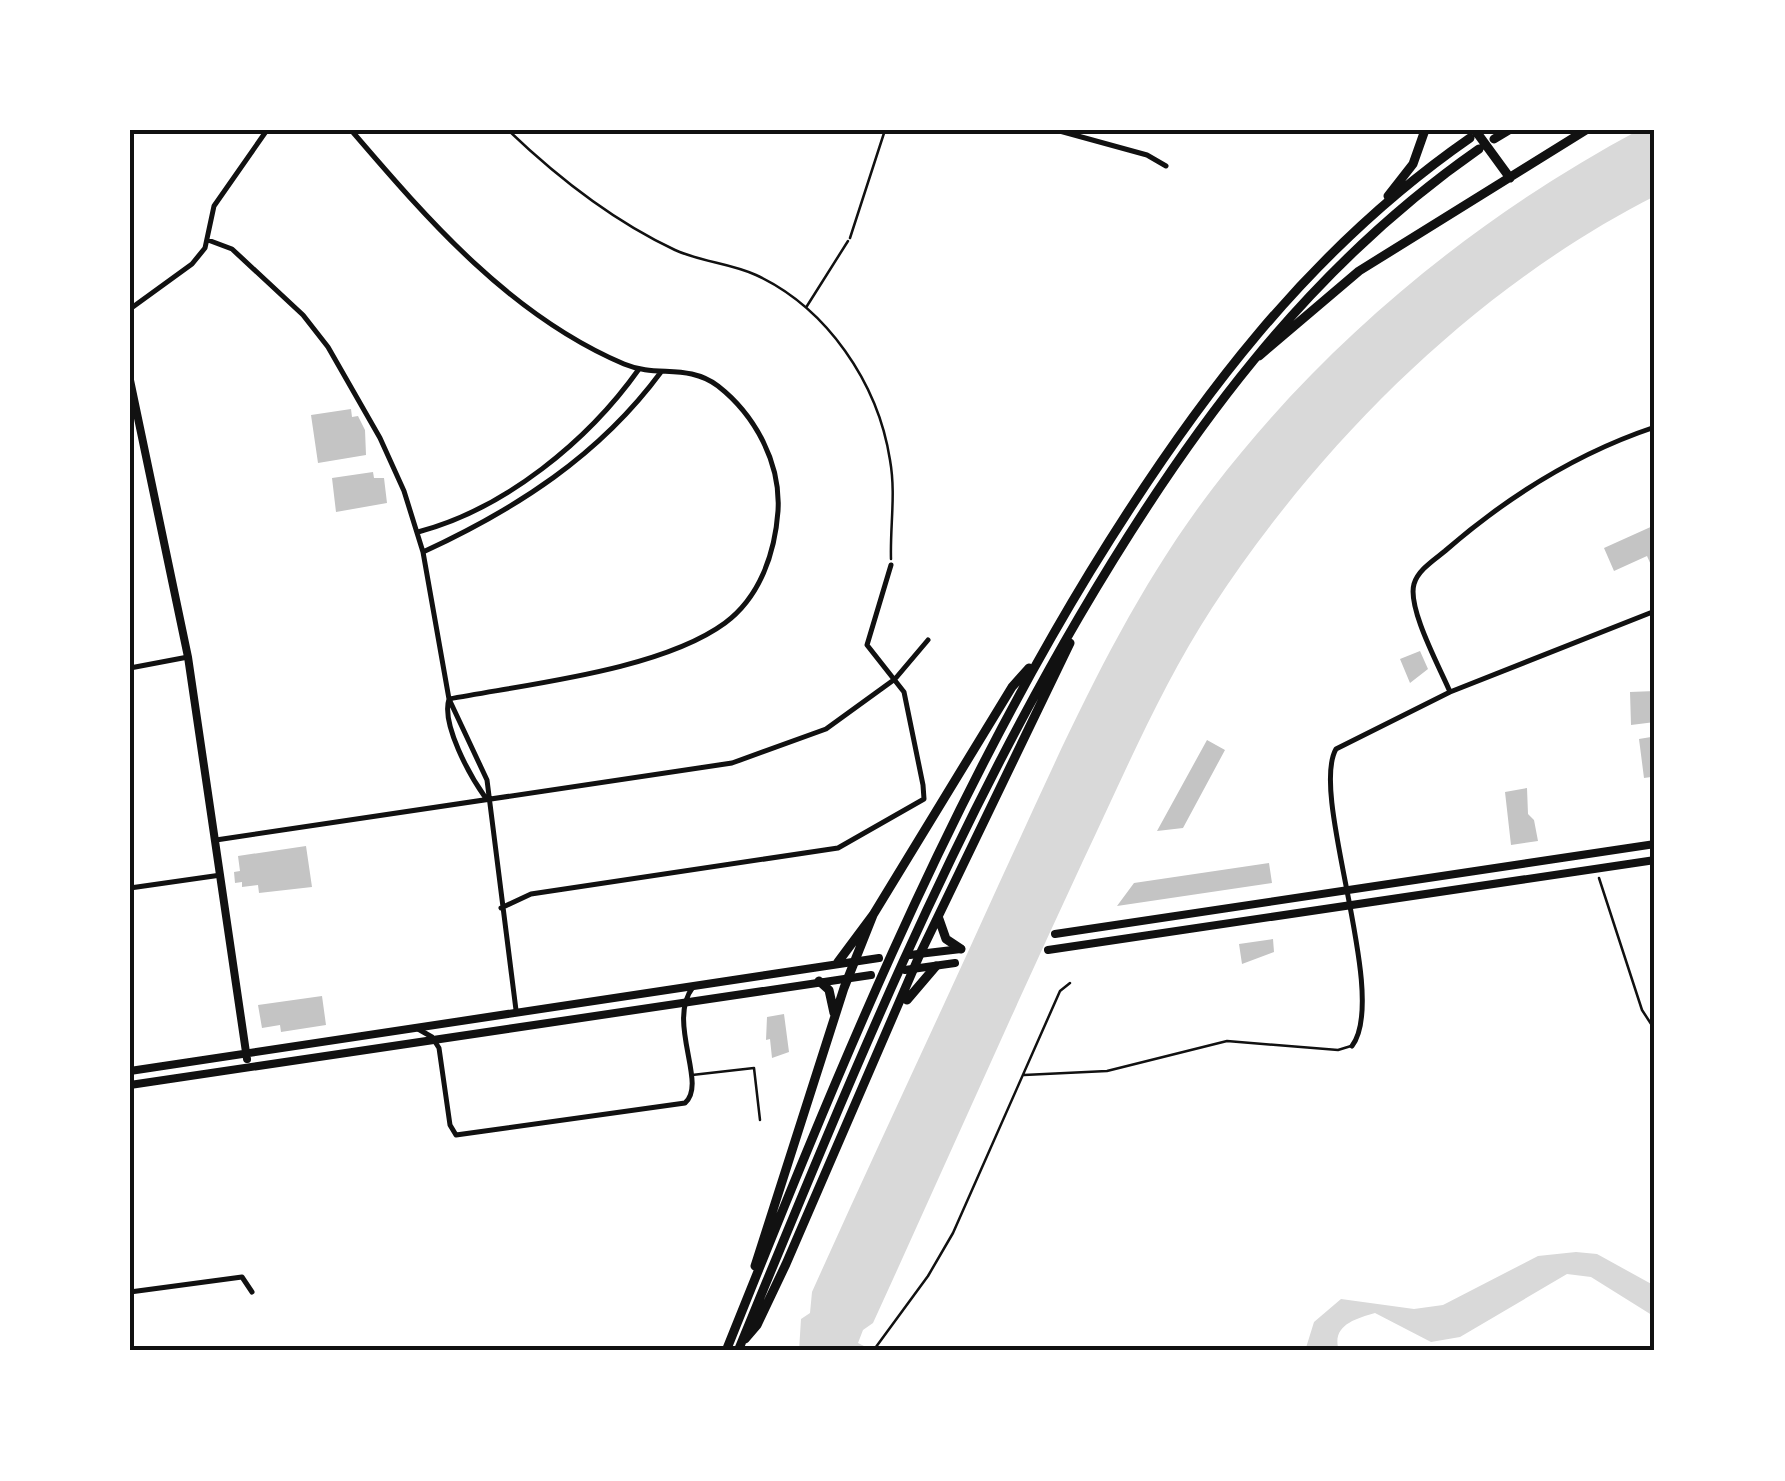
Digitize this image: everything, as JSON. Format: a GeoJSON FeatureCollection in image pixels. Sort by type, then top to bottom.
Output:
{"type":"FeatureCollection","features":[{"type":"Feature","properties":{"kind":"highway"},"geometry":{"type":"LineString","coordinates":[[1384,203],[1413,164],[1425,130]]}},
{"type":"Feature","properties":{"kind":"highway"},"geometry":{"type":"LineString","coordinates":[[1494,139],[1509,130]]}},
{"type":"Feature","properties":{"kind":"highway"},"geometry":{"type":"LineString","coordinates":[[1246,367],[1359,271],[1586,130]]}},
{"type":"Feature","properties":{"kind":"highway"},"geometry":{"type":"LineString","coordinates":[[726,1351],[897,937],[984,757],[1112,536],[1208,395],[1287,296],[1384,203],[1473,134],[1510,178]]}},
{"type":"Feature","properties":{"kind":"highway"},"geometry":{"type":"LineString","coordinates":[[739,1348],[913,935],[995,766],[1084,608],[1219,402],[1305,297],[1358,244],[1479,150]]}},
{"type":"Feature","properties":{"kind":"highway"},"geometry":{"type":"LineString","coordinates":[[739,1348],[757,1325],[897,1014],[915,954],[939,918],[1084,608]]}},
{"type":"Feature","properties":{"kind":"highway"},"geometry":{"type":"LineString","coordinates":[[838,962],[873,916],[1012,687],[1041,655]]}},
{"type":"Feature","properties":{"kind":"highway"},"geometry":{"type":"LineString","coordinates":[[747,1298],[835,1018],[873,916]]}},
{"type":"Feature","properties":{"kind":"highway"},"geometry":{"type":"LineString","coordinates":[[939,918],[946,939],[962,949]]}},
{"type":"Feature","properties":{"kind":"highway"},"geometry":{"type":"LineString","coordinates":[[897,1014],[936,966]]}},
{"type":"Feature","properties":{"kind":"highway"},"geometry":{"type":"LineString","coordinates":[[820,980],[830,990],[835,1018]]}},
{"type":"Feature","properties":{"kind":"main road"},"geometry":{"type":"LineString","coordinates":[[130,380],[188,657],[249,1068]]}},
{"type":"Feature","properties":{"kind":"main road"},"geometry":{"type":"LineString","coordinates":[[1056,934],[1655,844]]}},
{"type":"Feature","properties":{"kind":"main road"},"geometry":{"type":"LineString","coordinates":[[1048,950],[1655,860]]}},
{"type":"Feature","properties":{"kind":"main road"},"geometry":{"type":"LineString","coordinates":[[915,954],[962,949]]}},
{"type":"Feature","properties":{"kind":"main road"},"geometry":{"type":"LineString","coordinates":[[130,1070],[879,958]]}},
{"type":"Feature","properties":{"kind":"main road"},"geometry":{"type":"LineString","coordinates":[[910,970],[955,963]]}},
{"type":"Feature","properties":{"kind":"main road"},"geometry":{"type":"LineString","coordinates":[[130,1085],[432,1037],[870,975]]}},
{"type":"Feature","properties":{"kind":"street"},"geometry":{"type":"LineString","coordinates":[[130,309],[192,264],[208,240],[214,206],[267,130]]}},
{"type":"Feature","properties":{"kind":"street"},"geometry":{"type":"LineString","coordinates":[[351,130],[416,206],[499,286],[547,320],[640,369],[687,370],[717,385],[750,419],[764,444],[778,499],[776,534],[751,596],[726,622],[695,642],[610,667],[449,700]]}},
{"type":"Feature","properties":{"kind":"street"},"geometry":{"type":"LineString","coordinates":[[1056,130],[1146,154],[1166,166]]}},
{"type":"Feature","properties":{"kind":"street"},"geometry":{"type":"LineString","coordinates":[[208,240],[232,249],[303,315],[328,347],[380,438],[418,532],[449,700],[484,772],[516,1010]]}},
{"type":"Feature","properties":{"kind":"street"},"geometry":{"type":"LineString","coordinates":[[418,532],[449,522],[538,471],[602,415],[640,369]]}},
{"type":"Feature","properties":{"kind":"street"},"geometry":{"type":"LineString","coordinates":[[423,552],[492,520],[568,469],[612,430],[662,371]]}},
{"type":"Feature","properties":{"kind":"street"},"geometry":{"type":"LineString","coordinates":[[1450,692],[1414,604],[1414,584],[1421,571],[1488,514],[1557,470],[1655,427]]}},
{"type":"Feature","properties":{"kind":"street"},"geometry":{"type":"LineString","coordinates":[[501,908],[531,894],[838,848],[894,813],[917,806],[924,799],[910,711],[895,680],[867,646],[891,565]]}},
{"type":"Feature","properties":{"kind":"street"},"geometry":{"type":"LineString","coordinates":[[1352,1046],[1359,1029],[1360,994],[1330,758],[1336,749],[1359,734],[1450,692],[1655,610]]}},
{"type":"Feature","properties":{"kind":"street"},"geometry":{"type":"LineString","coordinates":[[216,840],[682,774],[751,758],[826,729],[895,680],[928,640]]}},
{"type":"Feature","properties":{"kind":"street"},"geometry":{"type":"LineString","coordinates":[[130,668],[188,657]]}},
{"type":"Feature","properties":{"kind":"street"},"geometry":{"type":"LineString","coordinates":[[449,700],[446,710],[451,734],[487,800]]}},
{"type":"Feature","properties":{"kind":"street"},"geometry":{"type":"LineString","coordinates":[[130,888],[220,875]]}},
{"type":"Feature","properties":{"kind":"street"},"geometry":{"type":"LineString","coordinates":[[416,1028],[432,1037],[439,1048],[450,1125],[460,1135],[685,1104],[692,1097],[683,1000],[695,984]]}},
{"type":"Feature","properties":{"kind":"street"},"geometry":{"type":"LineString","coordinates":[[130,1292],[242,1277],[252,1292]]}},
{"type":"Feature","properties":{"kind":"lane"},"geometry":{"type":"LineString","coordinates":[[850,238],[885,130]]}},
{"type":"Feature","properties":{"kind":"lane"},"geometry":{"type":"LineString","coordinates":[[873,1351],[928,1276],[953,1233],[1060,991],[1070,983]]}},
{"type":"Feature","properties":{"kind":"lane"},"geometry":{"type":"LineString","coordinates":[[1023,1075],[1107,1071],[1227,1041],[1338,1050],[1352,1046]]}},
{"type":"Feature","properties":{"kind":"lane"},"geometry":{"type":"LineString","coordinates":[[691,1076],[754,1068],[765,1071]]}},
{"type":"Feature","properties":{"kind":"lane"},"geometry":{"type":"LineString","coordinates":[[754,1068],[760,1120]]}},
{"type":"Feature","properties":{"kind":"path"},"geometry":{"type":"LineString","coordinates":[[508,130],[581,193],[646,234],[691,256],[752,273],[790,293],[838,344],[874,402],[890,458],[895,503],[891,565]]}},
{"type":"Feature","properties":{"kind":"path"},"geometry":{"type":"LineString","coordinates":[[806,308],[850,238]]}},
{"type":"Feature","properties":{"kind":"path"},"geometry":{"type":"LineString","coordinates":[[1597,868],[1642,1010],[1655,1030]]}},
{"type":"Feature","properties":{"kind":"shaded area"},"geometry":{"type":"Polygon","coordinates":[[[1639,130],[1655,130],[1655,196],[1526,275],[1407,374],[1302,486],[1212,608],[1127,766],[873,1323],[863,1330],[858,1343],[864,1346],[854,1351],[799,1351],[801,1319],[810,1313],[812,1292],[1045,783],[1121,631],[1180,534],[1257,434],[1304,382],[1407,286],[1520,202],[1639,130]]]}},
{"type":"Feature","properties":{"kind":"shaded area"},"geometry":{"type":"Polygon","coordinates":[[[1597,1254],[1655,1286],[1655,1317],[1591,1277],[1567,1274],[1460,1337],[1431,1342],[1375,1313],[1352,1321],[1341,1330],[1339,1351],[1305,1351],[1314,1322],[1341,1299],[1414,1309],[1443,1305],[1538,1256],[1597,1254]]]}},
{"type":"Feature","properties":{"kind":"building"},"geometry":{"type":"Polygon","coordinates":[[[351,409],[352,417],[358,416],[365,430],[366,455],[318,463],[311,415],[351,409]]]}},
{"type":"Feature","properties":{"kind":"building"},"geometry":{"type":"Polygon","coordinates":[[[373,472],[374,478],[384,478],[387,503],[336,512],[332,478],[373,472]]]}},
{"type":"Feature","properties":{"kind":"building"},"geometry":{"type":"Polygon","coordinates":[[[1655,525],[1655,574],[1647,556],[1614,571],[1604,548],[1655,525]]]}},
{"type":"Feature","properties":{"kind":"building"},"geometry":{"type":"Polygon","coordinates":[[[1650,636],[1655,636],[1655,687],[1652,687],[1650,636]]]}},
{"type":"Feature","properties":{"kind":"building"},"geometry":{"type":"Polygon","coordinates":[[[1420,651],[1428,669],[1410,683],[1400,659],[1420,651]]]}},
{"type":"Feature","properties":{"kind":"building"},"geometry":{"type":"Polygon","coordinates":[[[1655,691],[1655,722],[1631,725],[1630,692],[1655,691]]]}},
{"type":"Feature","properties":{"kind":"building"},"geometry":{"type":"Polygon","coordinates":[[[1651,737],[1655,744],[1655,770],[1651,770],[1651,777],[1644,778],[1639,739],[1651,737]]]}},
{"type":"Feature","properties":{"kind":"building"},"geometry":{"type":"Polygon","coordinates":[[[1207,740],[1225,750],[1183,828],[1157,831],[1207,740]]]}},
{"type":"Feature","properties":{"kind":"building"},"geometry":{"type":"Polygon","coordinates":[[[1527,788],[1528,814],[1534,820],[1538,841],[1511,845],[1505,792],[1527,788]]]}},
{"type":"Feature","properties":{"kind":"building"},"geometry":{"type":"Polygon","coordinates":[[[306,846],[312,887],[259,893],[258,885],[242,887],[242,882],[235,883],[234,872],[240,871],[238,856],[306,846]]]}},
{"type":"Feature","properties":{"kind":"building"},"geometry":{"type":"Polygon","coordinates":[[[1269,863],[1272,883],[1117,906],[1134,883],[1269,863]]]}},
{"type":"Feature","properties":{"kind":"building"},"geometry":{"type":"Polygon","coordinates":[[[1273,939],[1274,952],[1242,964],[1239,944],[1273,939]]]}},
{"type":"Feature","properties":{"kind":"building"},"geometry":{"type":"Polygon","coordinates":[[[322,996],[326,1025],[281,1032],[280,1025],[262,1028],[258,1005],[322,996]]]}},
{"type":"Feature","properties":{"kind":"building"},"geometry":{"type":"Polygon","coordinates":[[[784,1014],[789,1052],[772,1058],[770,1039],[766,1040],[767,1017],[784,1014]]]}}]}
